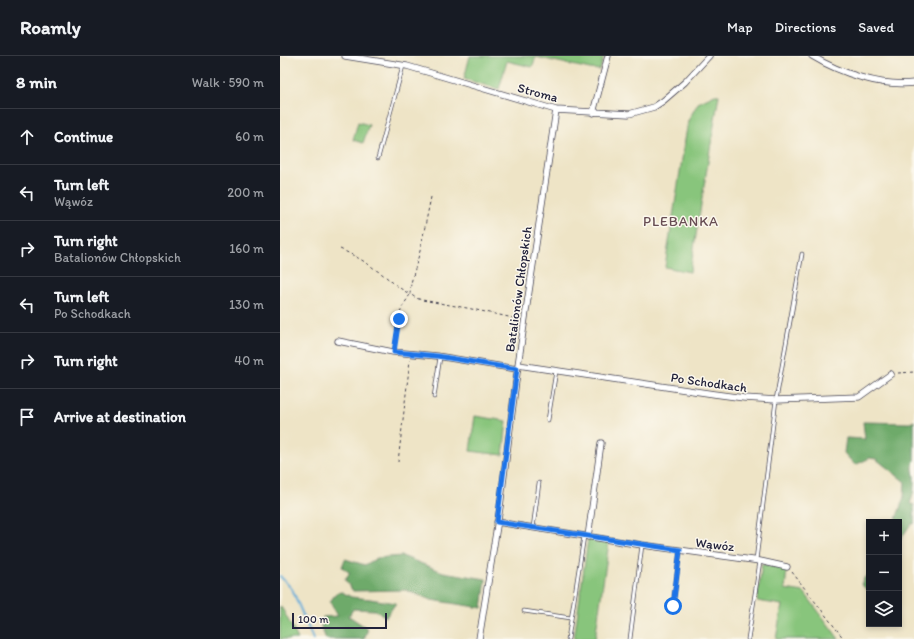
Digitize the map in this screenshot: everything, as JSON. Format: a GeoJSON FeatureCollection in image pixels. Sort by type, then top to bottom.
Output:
{"type":"FeatureCollection","features":[{"type":"Feature","properties":{"kind":"street","name":"Stroma"},"geometry":{"type":"LineString","coordinates":[[345,56],[369,58],[433,73],[556,110],[629,114],[654,107],[663,101],[685,82],[709,56]]}},
{"type":"Feature","properties":{"kind":"street"},"geometry":{"type":"LineString","coordinates":[[593,113],[608,56]]}},
{"type":"Feature","properties":{"kind":"street"},"geometry":{"type":"LineString","coordinates":[[812,56],[838,70],[867,78],[900,85],[914,83]]}},
{"type":"Feature","properties":{"kind":"street","name":"Batalionów Chłopskich"},"geometry":{"type":"LineString","coordinates":[[479,639],[497,522],[517,367],[556,110]]}},
{"type":"Feature","properties":{"kind":"street","name":"Po Schodkach"},"geometry":{"type":"LineString","coordinates":[[338,341],[394,352],[556,371],[744,398],[776,400],[859,397],[891,374]]}},
{"type":"Feature","properties":{"kind":"street"},"geometry":{"type":"LineString","coordinates":[[586,537],[601,443]]}},
{"type":"Feature","properties":{"kind":"street","name":"Wąwóz"},"geometry":{"type":"LineString","coordinates":[[497,522],[586,537],[758,561],[787,567]]}},
{"type":"Feature","properties":{"kind":"lane"},"geometry":{"type":"LineString","coordinates":[[378,158],[403,66]]}},
{"type":"Feature","properties":{"kind":"lane"},"geometry":{"type":"LineString","coordinates":[[748,639],[776,400],[802,254]]}},
{"type":"Feature","properties":{"kind":"lane"},"geometry":{"type":"LineString","coordinates":[[434,398],[440,357]]}},
{"type":"Feature","properties":{"kind":"lane"},"geometry":{"type":"LineString","coordinates":[[548,420],[556,371]]}},
{"type":"Feature","properties":{"kind":"lane"},"geometry":{"type":"LineString","coordinates":[[533,528],[539,483]]}},
{"type":"Feature","properties":{"kind":"lane"},"geometry":{"type":"LineString","coordinates":[[568,639],[586,537]]}},
{"type":"Feature","properties":{"kind":"lane"},"geometry":{"type":"LineString","coordinates":[[630,639],[642,545]]}},
{"type":"Feature","properties":{"kind":"lane"},"geometry":{"type":"LineString","coordinates":[[673,606],[680,550]]}},
{"type":"Feature","properties":{"kind":"lane"},"geometry":{"type":"LineString","coordinates":[[524,611],[571,618]]}},
{"type":"Feature","properties":{"kind":"path"},"geometry":{"type":"LineString","coordinates":[[394,352],[399,319],[403,306],[410,294],[411,283],[420,251],[431,197]]}},
{"type":"Feature","properties":{"kind":"path"},"geometry":{"type":"LineString","coordinates":[[340,249],[378,270],[392,283],[416,298],[524,320]]}},
{"type":"Feature","properties":{"kind":"path"},"geometry":{"type":"LineString","coordinates":[[398,462],[410,354]]}},
{"type":"Feature","properties":{"kind":"path"},"geometry":{"type":"LineString","coordinates":[[891,374],[914,372]]}},
{"type":"Feature","properties":{"kind":"path"},"geometry":{"type":"LineString","coordinates":[[794,574],[844,639]]}},
{"type":"Feature","properties":{"kind":"green space"},"geometry":{"type":"Polygon","coordinates":[[[470,56],[604,56],[600,70],[536,57],[532,67],[507,61],[499,89],[464,79],[470,56]]]}},
{"type":"Feature","properties":{"kind":"green space"},"geometry":{"type":"Polygon","coordinates":[[[715,95],[719,95],[690,272],[665,267],[688,121],[698,103],[715,95]]]}},
{"type":"Feature","properties":{"kind":"green space"},"geometry":{"type":"Polygon","coordinates":[[[358,122],[369,125],[363,143],[353,140],[358,122]]]}},
{"type":"Feature","properties":{"kind":"green space"},"geometry":{"type":"Polygon","coordinates":[[[475,416],[507,421],[503,455],[470,451],[475,416]]]}},
{"type":"Feature","properties":{"kind":"green space"},"geometry":{"type":"Polygon","coordinates":[[[914,421],[914,487],[910,503],[914,505],[914,524],[911,524],[902,537],[902,519],[896,519],[904,497],[905,482],[876,459],[870,458],[855,465],[844,453],[846,438],[865,439],[863,422],[910,423],[914,421]]]}},
{"type":"Feature","properties":{"kind":"green space"},"geometry":{"type":"Polygon","coordinates":[[[588,539],[609,542],[595,639],[574,639],[588,539]]]}},
{"type":"Feature","properties":{"kind":"green space"},"geometry":{"type":"Polygon","coordinates":[[[402,556],[443,572],[486,579],[482,608],[431,600],[406,590],[353,591],[345,580],[350,573],[342,567],[345,559],[365,565],[377,558],[402,556]]]}},
{"type":"Feature","properties":{"kind":"green space"},"geometry":{"type":"Polygon","coordinates":[[[762,564],[787,569],[785,589],[804,592],[839,639],[776,639],[782,605],[757,601],[762,564]]]}},
{"type":"Feature","properties":{"kind":"green space"},"geometry":{"type":"Polygon","coordinates":[[[866,576],[866,589],[861,584],[866,576]]]}},
{"type":"Feature","properties":{"kind":"green space"},"geometry":{"type":"Polygon","coordinates":[[[342,592],[351,597],[396,603],[386,617],[375,610],[353,609],[349,616],[368,629],[364,639],[326,639],[321,627],[323,617],[338,616],[330,602],[336,593],[342,592]]]}},
{"type":"Feature","properties":{"kind":"green space"},"geometry":{"type":"Polygon","coordinates":[[[280,606],[283,610],[298,639],[280,639],[280,606]]]}},
{"type":"Feature","properties":{"kind":"waterway"},"geometry":{"type":"LineString","coordinates":[[280,576],[292,589],[313,639]]}},
{"type":"Feature","properties":{"kind":"district","name":"PLEBANKA"},"geometry":{"type":"Point","coordinates":[681,221]}},
{"type":"Feature","properties":{"kind":"route"},"geometry":{"type":"LineString","coordinates":[[399,319],[394,352],[437,356],[517,369],[497,522],[680,550],[673,606]]}}]}
